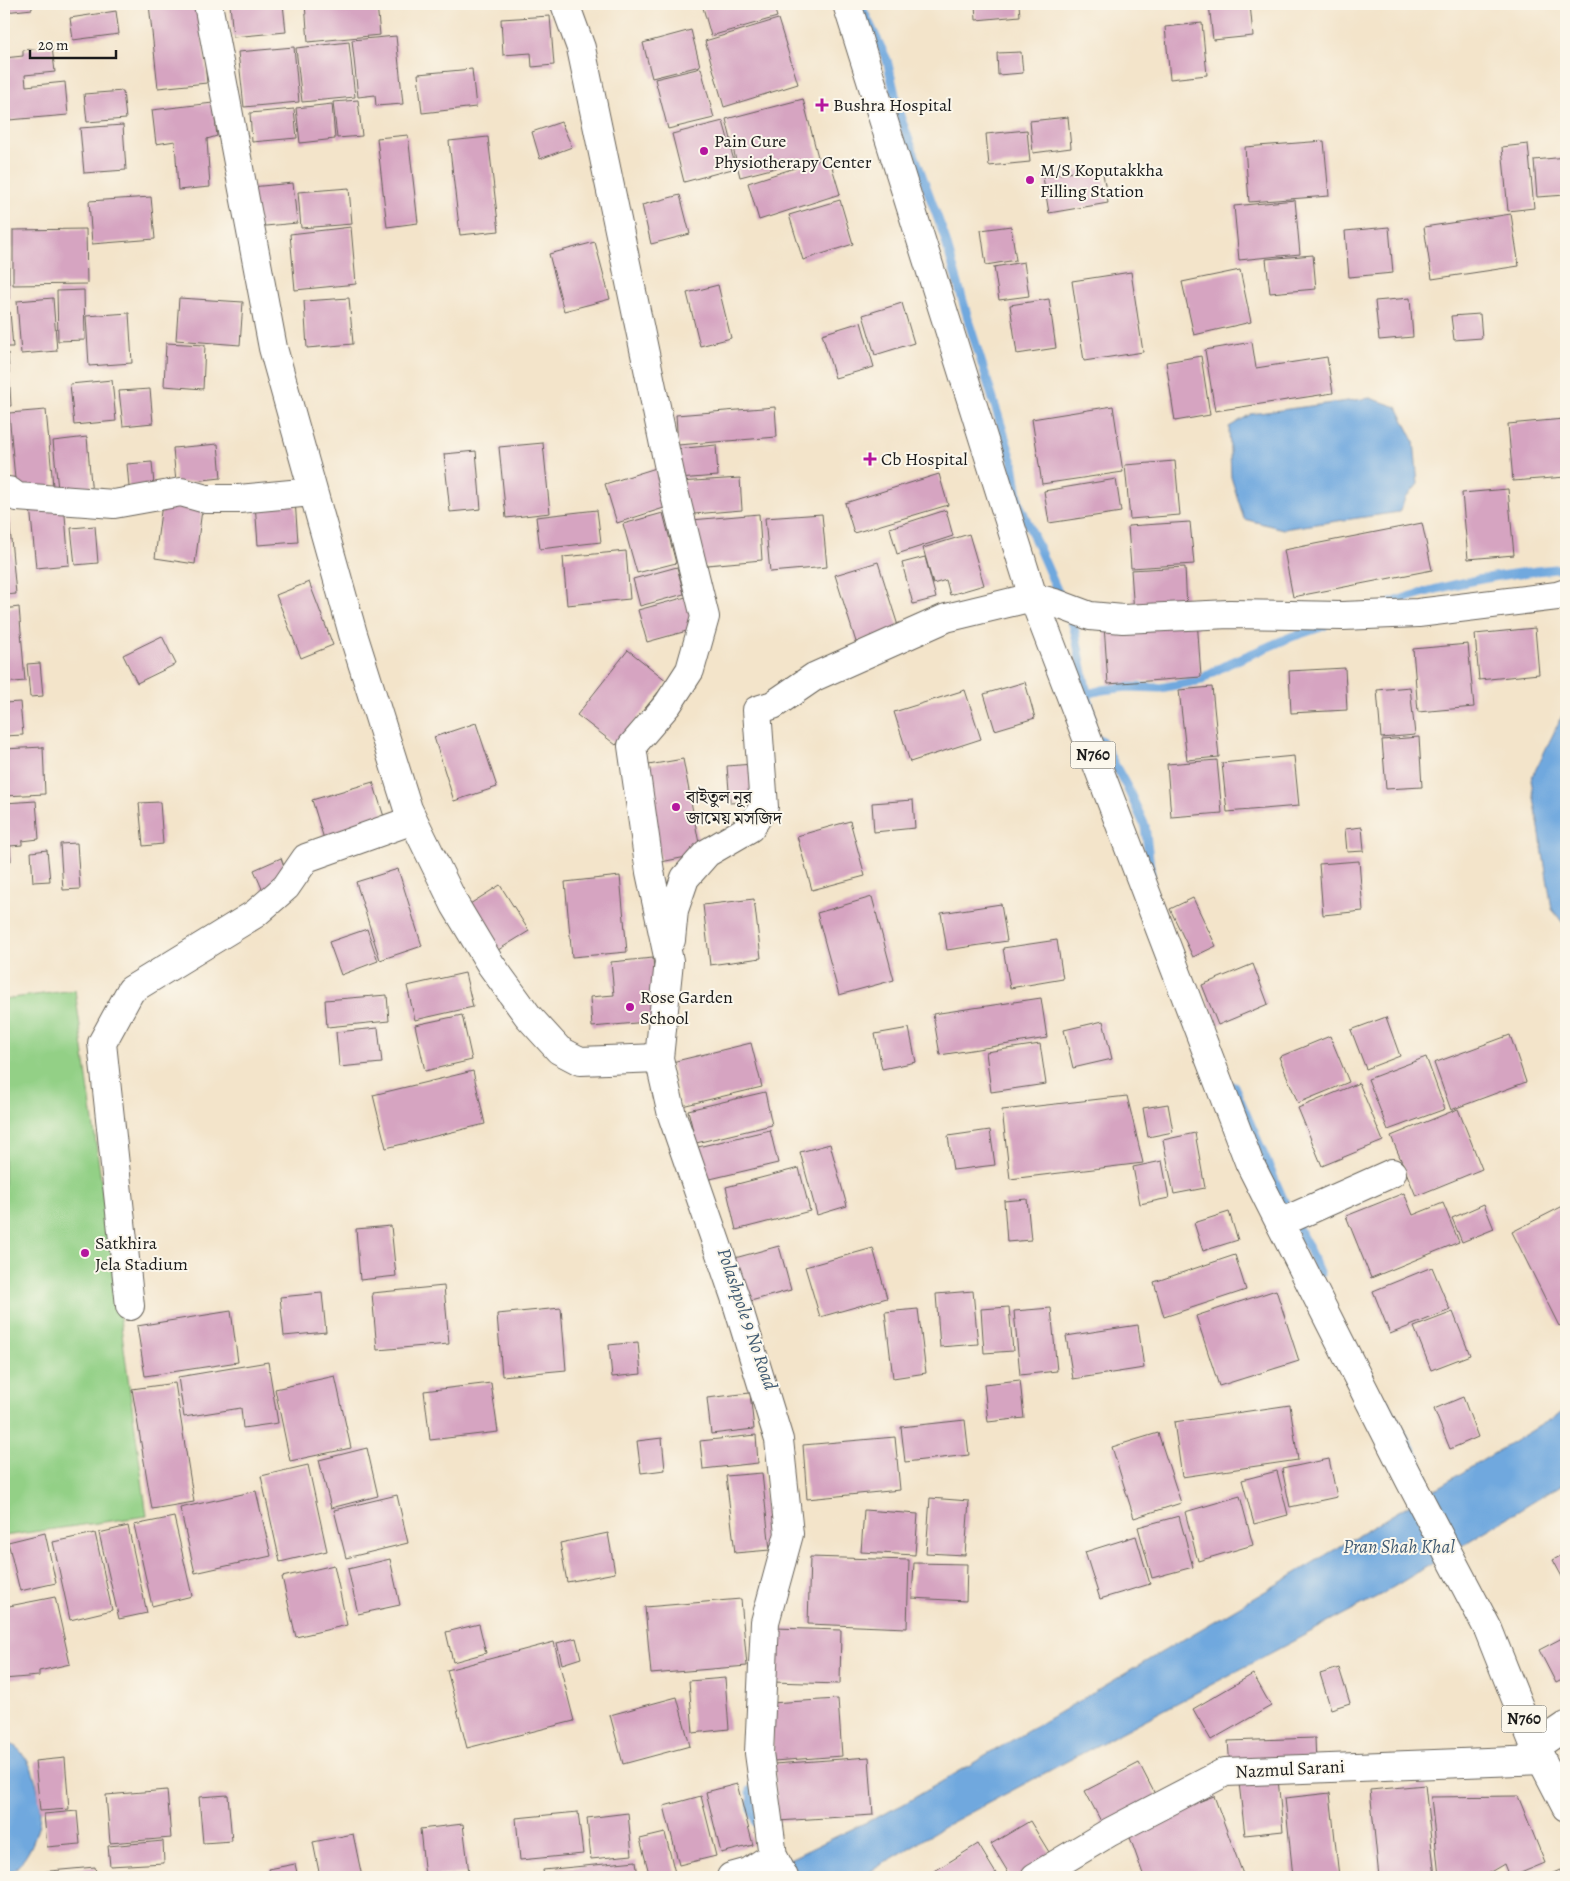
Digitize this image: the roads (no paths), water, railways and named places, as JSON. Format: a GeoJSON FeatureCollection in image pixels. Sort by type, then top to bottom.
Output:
{"type":"FeatureCollection","features":[{"type":"Feature","properties":{"kind":"main road"},"geometry":{"type":"LineString","coordinates":[[208,4],[273,348],[312,492],[378,716],[408,809],[455,905],[491,965],[528,1016],[559,1050],[580,1061],[659,1058]]}},
{"type":"Feature","properties":{"kind":"main road"},"geometry":{"type":"LineString","coordinates":[[565,4],[581,48],[672,483],[705,617],[690,670],[668,704],[632,746],[650,872],[669,961]]}},
{"type":"Feature","properties":{"kind":"main road","name":"N760"},"geometry":{"type":"LineString","coordinates":[[847,4],[1032,597],[1249,1162],[1409,1479],[1488,1629],[1539,1753],[1566,1807]]}},
{"type":"Feature","properties":{"kind":"main road"},"geometry":{"type":"LineString","coordinates":[[4,491],[9,491],[16,497],[114,504],[182,492],[206,499],[239,499],[312,492]]}},
{"type":"Feature","properties":{"kind":"main road"},"geometry":{"type":"LineString","coordinates":[[731,1877],[779,1867],[759,1753],[766,1622],[789,1534],[779,1440],[735,1297],[672,1114],[659,1058],[674,910],[685,878],[707,853],[750,828],[764,807],[757,710],[773,705],[814,677],[946,618],[1032,597],[1090,616],[1123,619],[1229,614],[1342,616],[1418,612],[1557,596],[1566,593]]}},
{"type":"Feature","properties":{"kind":"main road"},"geometry":{"type":"LineString","coordinates":[[130,1306],[102,1043],[131,990],[255,914],[286,887],[306,858],[413,820]]}},
{"type":"Feature","properties":{"kind":"main road"},"geometry":{"type":"LineString","coordinates":[[1280,1223],[1392,1173]]}},
{"type":"Feature","properties":{"kind":"main road"},"geometry":{"type":"LineString","coordinates":[[1539,1753],[1566,1726]]}},
{"type":"Feature","properties":{"kind":"main road","name":"Nazmul Sarani"},"geometry":{"type":"LineString","coordinates":[[1035,1877],[1110,1832],[1225,1772],[1539,1753]]}},
{"type":"Feature","properties":{"kind":"water"},"geometry":{"type":"Polygon","coordinates":[[[1370,398],[1397,407],[1414,441],[1418,484],[1405,499],[1399,512],[1283,529],[1244,519],[1231,477],[1229,427],[1251,414],[1370,398]]]}},
{"type":"Feature","properties":{"kind":"water"},"geometry":{"type":"Polygon","coordinates":[[[1566,715],[1566,927],[1552,909],[1531,779],[1562,716],[1566,715]]]}},
{"type":"Feature","properties":{"kind":"water","name":"Pran Shah Khal"},"geometry":{"type":"Polygon","coordinates":[[[1566,1410],[1566,1482],[1382,1594],[949,1824],[861,1877],[752,1877],[902,1805],[1286,1579],[1566,1410]]]}},
{"type":"Feature","properties":{"kind":"water"},"geometry":{"type":"Polygon","coordinates":[[[4,1742],[14,1746],[23,1754],[30,1766],[35,1779],[40,1808],[37,1831],[29,1851],[16,1869],[4,1877],[4,1742]]]}},
{"type":"Feature","properties":{"kind":"waterway"},"geometry":{"type":"LineString","coordinates":[[860,4],[887,60],[900,116],[944,235],[1013,463],[1019,503],[1061,599]]}},
{"type":"Feature","properties":{"kind":"waterway"},"geometry":{"type":"LineString","coordinates":[[1391,603],[1455,584],[1566,568]]}},
{"type":"Feature","properties":{"kind":"waterway"},"geometry":{"type":"LineString","coordinates":[[1069,615],[1074,627],[1092,719]]}},
{"type":"Feature","properties":{"kind":"waterway"},"geometry":{"type":"LineString","coordinates":[[1087,694],[1127,687],[1160,688],[1202,680],[1230,663],[1291,637],[1324,626]]}},
{"type":"Feature","properties":{"kind":"waterway"},"geometry":{"type":"LineString","coordinates":[[1101,740],[1127,787],[1145,826],[1151,874]]}},
{"type":"Feature","properties":{"kind":"waterway"},"geometry":{"type":"LineString","coordinates":[[1234,1086],[1287,1208],[1320,1274]]}},
{"type":"Feature","properties":{"kind":"waterway"},"geometry":{"type":"LineString","coordinates":[[1384,1401],[1416,1458],[1425,1480]]}},
{"type":"Feature","properties":{"kind":"waterway","name":"Polashpole 9 No Road"},"geometry":{"type":"LineString","coordinates":[[751,1790],[752,1810],[757,1824]]}},
{"type":"Feature","properties":{"kind":"place","name":"Bushra Hospital"},"geometry":{"type":"Point","coordinates":[822,105]}},
{"type":"Feature","properties":{"kind":"place","name":"Pain Cure Physiotherapy Center"},"geometry":{"type":"Point","coordinates":[704,151]}},
{"type":"Feature","properties":{"kind":"place","name":"M/S Koputakkha Filling Station"},"geometry":{"type":"Point","coordinates":[1030,180]}},
{"type":"Feature","properties":{"kind":"place","name":"Cb Hospital"},"geometry":{"type":"Point","coordinates":[870,459]}},
{"type":"Feature","properties":{"kind":"place","name":"বাইতুল নূর জামেয় মসজিদ"},"geometry":{"type":"Point","coordinates":[676,807]}},
{"type":"Feature","properties":{"kind":"place","name":"Rose Garden School"},"geometry":{"type":"Point","coordinates":[630,1007]}},
{"type":"Feature","properties":{"kind":"place","name":"Satkhira Jela Stadium"},"geometry":{"type":"Point","coordinates":[85,1253]}}]}
